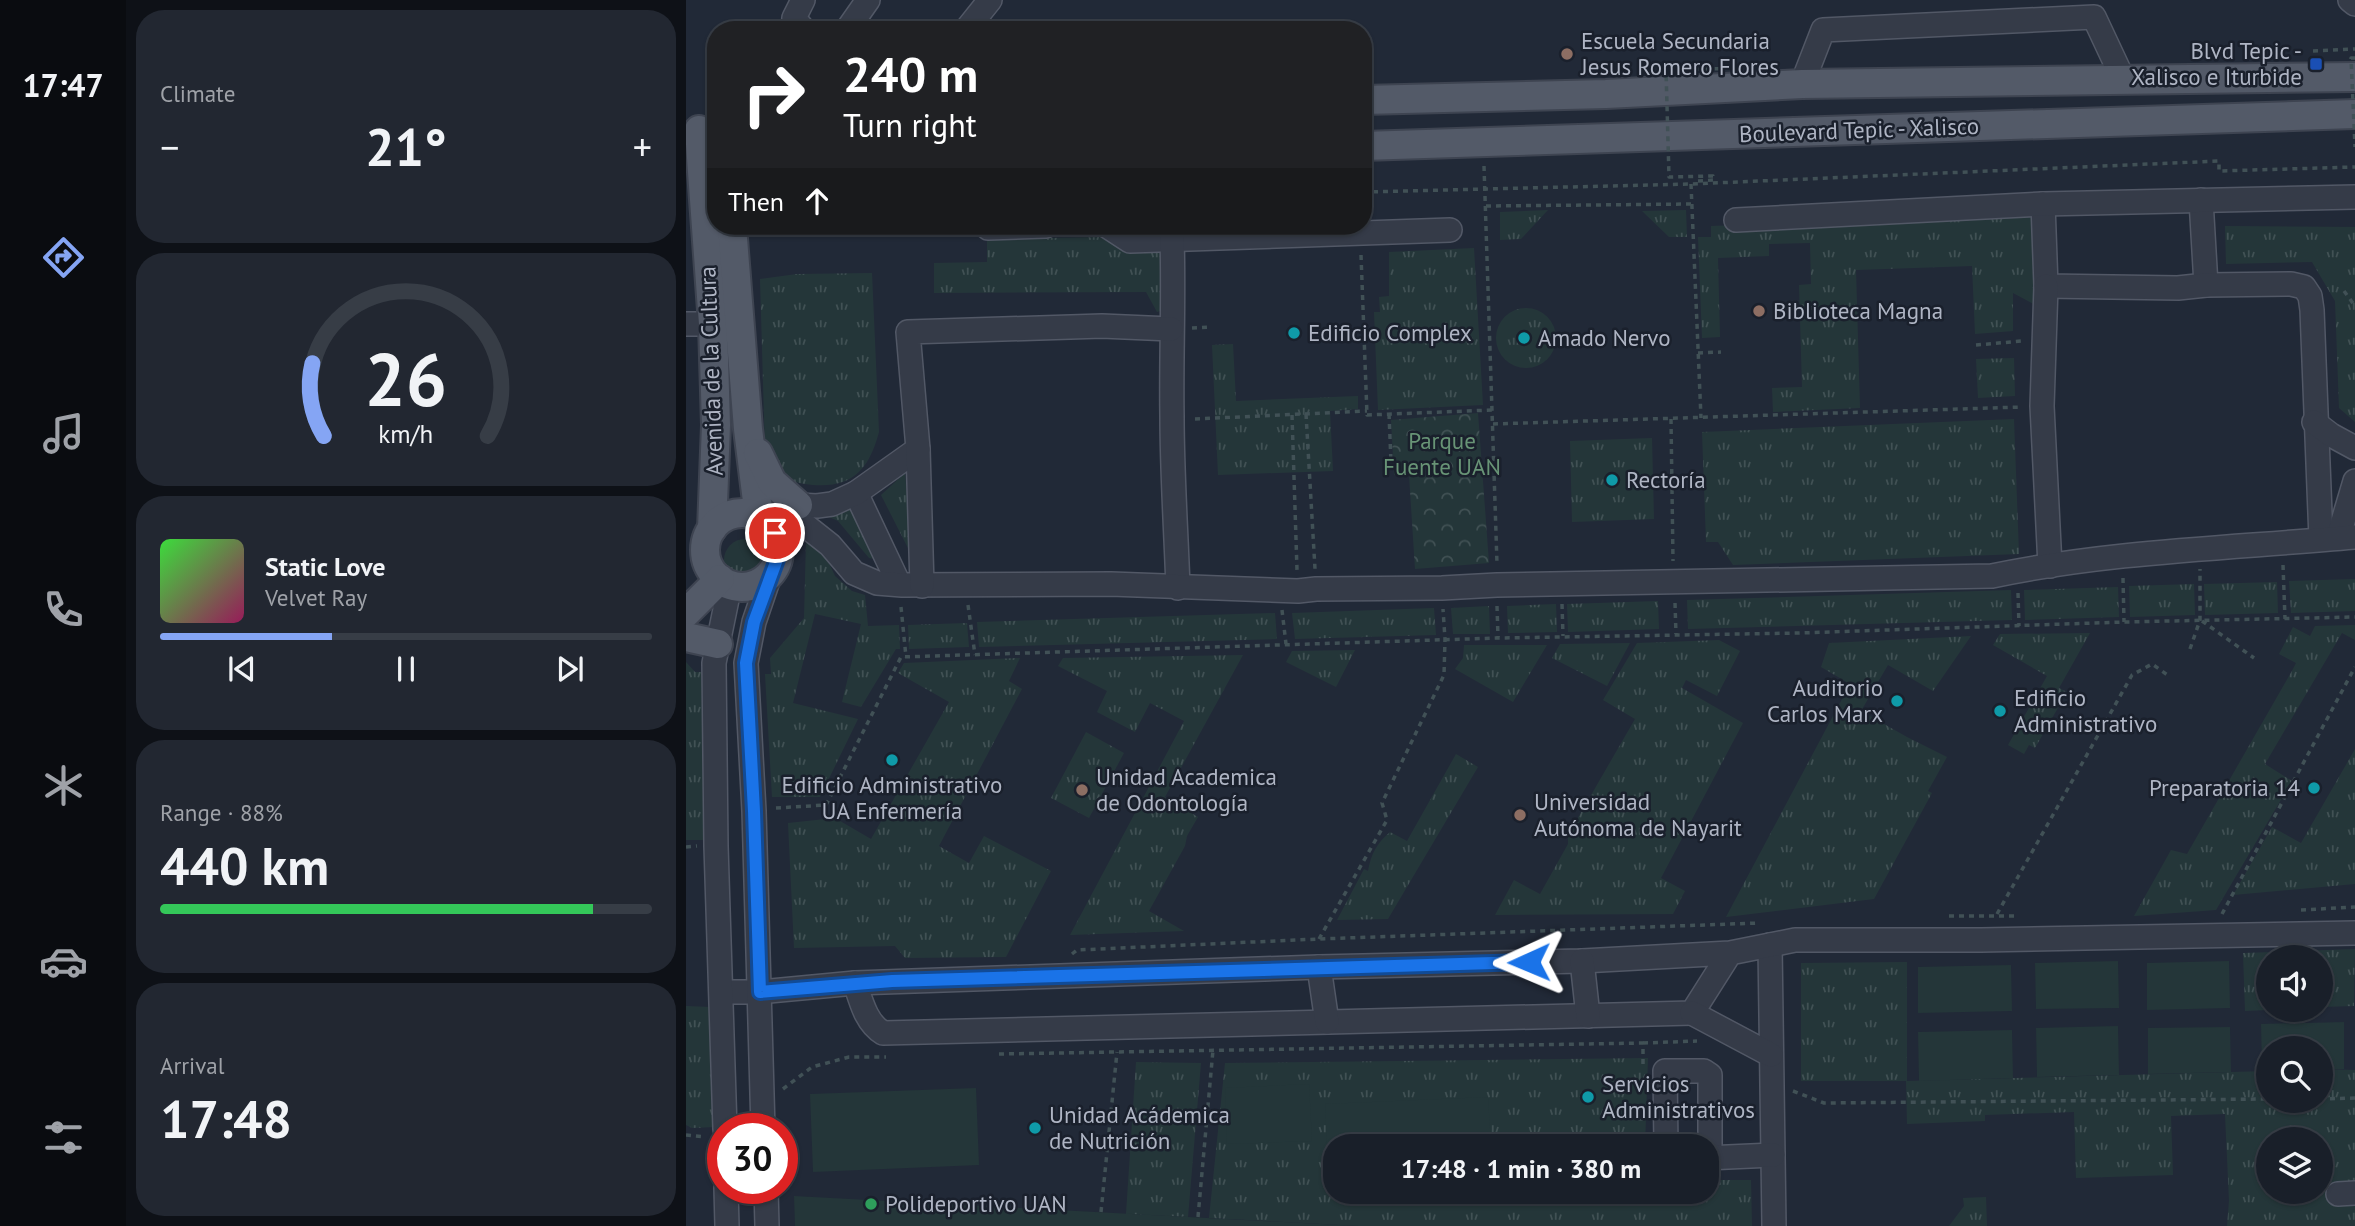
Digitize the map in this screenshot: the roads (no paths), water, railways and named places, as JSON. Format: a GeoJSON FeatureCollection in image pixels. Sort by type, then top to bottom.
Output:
{"type":"FeatureCollection","features":[{"type":"Feature","properties":{"kind":"main road","name":"Boulevard Tepic - Xalisco"},"geometry":{"type":"LineString","coordinates":[[1372,100],[1606,94],[1802,84],[2355,77]]}},
{"type":"Feature","properties":{"kind":"main road","name":"Boulevard Tepic - Xalisco"},"geometry":{"type":"LineString","coordinates":[[1372,146],[2355,114]]}},
{"type":"Feature","properties":{"kind":"main road","name":"Avenida de la Cultura"},"geometry":{"type":"LineString","coordinates":[[700,130],[700,324],[716,425],[710,535],[706,555],[710,568],[725,582]]}},
{"type":"Feature","properties":{"kind":"main road","name":"Avenida de la Cultura"},"geometry":{"type":"LineString","coordinates":[[734,235],[748,429],[760,518],[775,533],[779,542]]}},
{"type":"Feature","properties":{"kind":"main road"},"geometry":{"type":"LineString","coordinates":[[748,429],[772,482],[798,505]]}},
{"type":"Feature","properties":{"kind":"main road"},"geometry":{"type":"LineString","coordinates":[[686,567],[728,516],[748,514],[760,518]]}},
{"type":"Feature","properties":{"kind":"main road"},"geometry":{"type":"LineString","coordinates":[[686,613],[725,582],[751,586],[770,575],[779,554],[779,542]]}},
{"type":"Feature","properties":{"kind":"main road"},"geometry":{"type":"LineString","coordinates":[[686,638],[718,644]]}},
{"type":"Feature","properties":{"kind":"street"},"geometry":{"type":"LineString","coordinates":[[796,21],[794,18],[803,0]]}},
{"type":"Feature","properties":{"kind":"street"},"geometry":{"type":"LineString","coordinates":[[853,21],[868,0]]}},
{"type":"Feature","properties":{"kind":"street"},"geometry":{"type":"LineString","coordinates":[[973,21],[990,0]]}},
{"type":"Feature","properties":{"kind":"street"},"geometry":{"type":"LineString","coordinates":[[2350,0],[2355,4]]}},
{"type":"Feature","properties":{"kind":"street"},"geometry":{"type":"LineString","coordinates":[[1802,84],[1823,30],[2094,18],[2124,81]]}},
{"type":"Feature","properties":{"kind":"street"},"geometry":{"type":"LineString","coordinates":[[1372,92],[1582,86],[1606,94]]}},
{"type":"Feature","properties":{"kind":"street"},"geometry":{"type":"LineString","coordinates":[[1736,220],[2043,204],[2355,197]]}},
{"type":"Feature","properties":{"kind":"street"},"geometry":{"type":"LineString","coordinates":[[2201,200],[2206,285]]}},
{"type":"Feature","properties":{"kind":"street"},"geometry":{"type":"LineString","coordinates":[[2043,204],[2046,286],[2042,407],[2050,566]]}},
{"type":"Feature","properties":{"kind":"street"},"geometry":{"type":"LineString","coordinates":[[1372,232],[1450,230]]}},
{"type":"Feature","properties":{"kind":"street"},"geometry":{"type":"LineString","coordinates":[[1121,235],[1130,241],[1266,235]]}},
{"type":"Feature","properties":{"kind":"street"},"geometry":{"type":"LineString","coordinates":[[1172,238],[1172,419],[1178,588]]}},
{"type":"Feature","properties":{"kind":"street"},"geometry":{"type":"LineString","coordinates":[[2046,286],[2178,288],[2291,284],[2304,287],[2310,296],[2314,422],[2338,538]]}},
{"type":"Feature","properties":{"kind":"street"},"geometry":{"type":"LineString","coordinates":[[922,586],[918,449],[908,332],[1102,326],[1171,329]]}},
{"type":"Feature","properties":{"kind":"street"},"geometry":{"type":"LineString","coordinates":[[2314,422],[2355,449]]}},
{"type":"Feature","properties":{"kind":"street"},"geometry":{"type":"LineString","coordinates":[[760,518],[798,505],[832,504],[856,493],[918,449]]}},
{"type":"Feature","properties":{"kind":"street"},"geometry":{"type":"LineString","coordinates":[[2338,538],[2355,482]]}},
{"type":"Feature","properties":{"kind":"street"},"geometry":{"type":"LineString","coordinates":[[856,493],[899,584]]}},
{"type":"Feature","properties":{"kind":"street"},"geometry":{"type":"LineString","coordinates":[[779,542],[789,531],[806,526],[830,545],[854,573],[877,583],[922,586],[1111,584],[1298,590],[1992,576],[2122,557],[2338,538]]}},
{"type":"Feature","properties":{"kind":"street"},"geometry":{"type":"LineString","coordinates":[[763,1113],[754,811],[746,663],[754,622],[770,575]]}},
{"type":"Feature","properties":{"kind":"street"},"geometry":{"type":"LineString","coordinates":[[725,582],[714,663],[725,1113]]}},
{"type":"Feature","properties":{"kind":"street"},"geometry":{"type":"LineString","coordinates":[[722,992],[760,992],[855,983],[1582,961],[1730,953],[1795,940],[1981,940],[2355,933]]}},
{"type":"Feature","properties":{"kind":"street"},"geometry":{"type":"LineString","coordinates":[[1770,945],[1774,1226]]}},
{"type":"Feature","properties":{"kind":"street"},"geometry":{"type":"LineString","coordinates":[[1692,1013],[1730,953]]}},
{"type":"Feature","properties":{"kind":"street"},"geometry":{"type":"LineString","coordinates":[[1582,961],[1588,1016]]}},
{"type":"Feature","properties":{"kind":"street"},"geometry":{"type":"LineString","coordinates":[[1319,967],[1326,1022]]}},
{"type":"Feature","properties":{"kind":"street"},"geometry":{"type":"LineString","coordinates":[[855,983],[874,1028],[883,1033],[1692,1013],[1771,1055]]}},
{"type":"Feature","properties":{"kind":"street"},"geometry":{"type":"LineString","coordinates":[[1666,1134],[1665,1071],[1704,1071],[1710,1075],[1709,1134]]}},
{"type":"Feature","properties":{"kind":"street"},"geometry":{"type":"LineString","coordinates":[[1719,1157],[1773,1155]]}},
{"type":"Feature","properties":{"kind":"street"},"geometry":{"type":"LineString","coordinates":[[726,1204],[727,1226]]}},
{"type":"Feature","properties":{"kind":"street"},"geometry":{"type":"LineString","coordinates":[[766,1204],[767,1226]]}},
{"type":"Feature","properties":{"kind":"place","name":"Escuela Secundaria Jesus Romero Flores"},"geometry":{"type":"Point","coordinates":[1567,54]}},
{"type":"Feature","properties":{"kind":"place","name":"Blvd Tepic - Xalisco e Iturbide"},"geometry":{"type":"Point","coordinates":[2316,64]}},
{"type":"Feature","properties":{"kind":"place","name":"Biblioteca Magna"},"geometry":{"type":"Point","coordinates":[1759,311]}},
{"type":"Feature","properties":{"kind":"place","name":"Edificio Complex"},"geometry":{"type":"Point","coordinates":[1294,333]}},
{"type":"Feature","properties":{"kind":"place","name":"Amado Nervo"},"geometry":{"type":"Point","coordinates":[1524,338]}},
{"type":"Feature","properties":{"kind":"place","name":"Rectoría"},"geometry":{"type":"Point","coordinates":[1612,480]}},
{"type":"Feature","properties":{"kind":"place","name":"Auditorio Carlos Marx"},"geometry":{"type":"Point","coordinates":[1897,701]}},
{"type":"Feature","properties":{"kind":"place","name":"Edificio Administrativo"},"geometry":{"type":"Point","coordinates":[2000,711]}},
{"type":"Feature","properties":{"kind":"place","name":"Edificio Administrativo UA Enfermería"},"geometry":{"type":"Point","coordinates":[892,760]}},
{"type":"Feature","properties":{"kind":"place","name":"Preparatoria 14"},"geometry":{"type":"Point","coordinates":[2314,788]}},
{"type":"Feature","properties":{"kind":"place","name":"Unidad Academica de Odontología"},"geometry":{"type":"Point","coordinates":[1082,790]}},
{"type":"Feature","properties":{"kind":"place","name":"Universidad Autónoma de Nayarit"},"geometry":{"type":"Point","coordinates":[1520,815]}},
{"type":"Feature","properties":{"kind":"place","name":"Servicios Administrativos"},"geometry":{"type":"Point","coordinates":[1588,1097]}},
{"type":"Feature","properties":{"kind":"place","name":"Unidad Acádemica de Nutrición"},"geometry":{"type":"Point","coordinates":[1035,1128]}},
{"type":"Feature","properties":{"kind":"place","name":"Polideportivo UAN"},"geometry":{"type":"Point","coordinates":[871,1204]}},
{"type":"Feature","properties":{"kind":"park label","name":"Parque Fuente UAN"},"geometry":{"type":"Point","coordinates":[1442,454]}}]}
